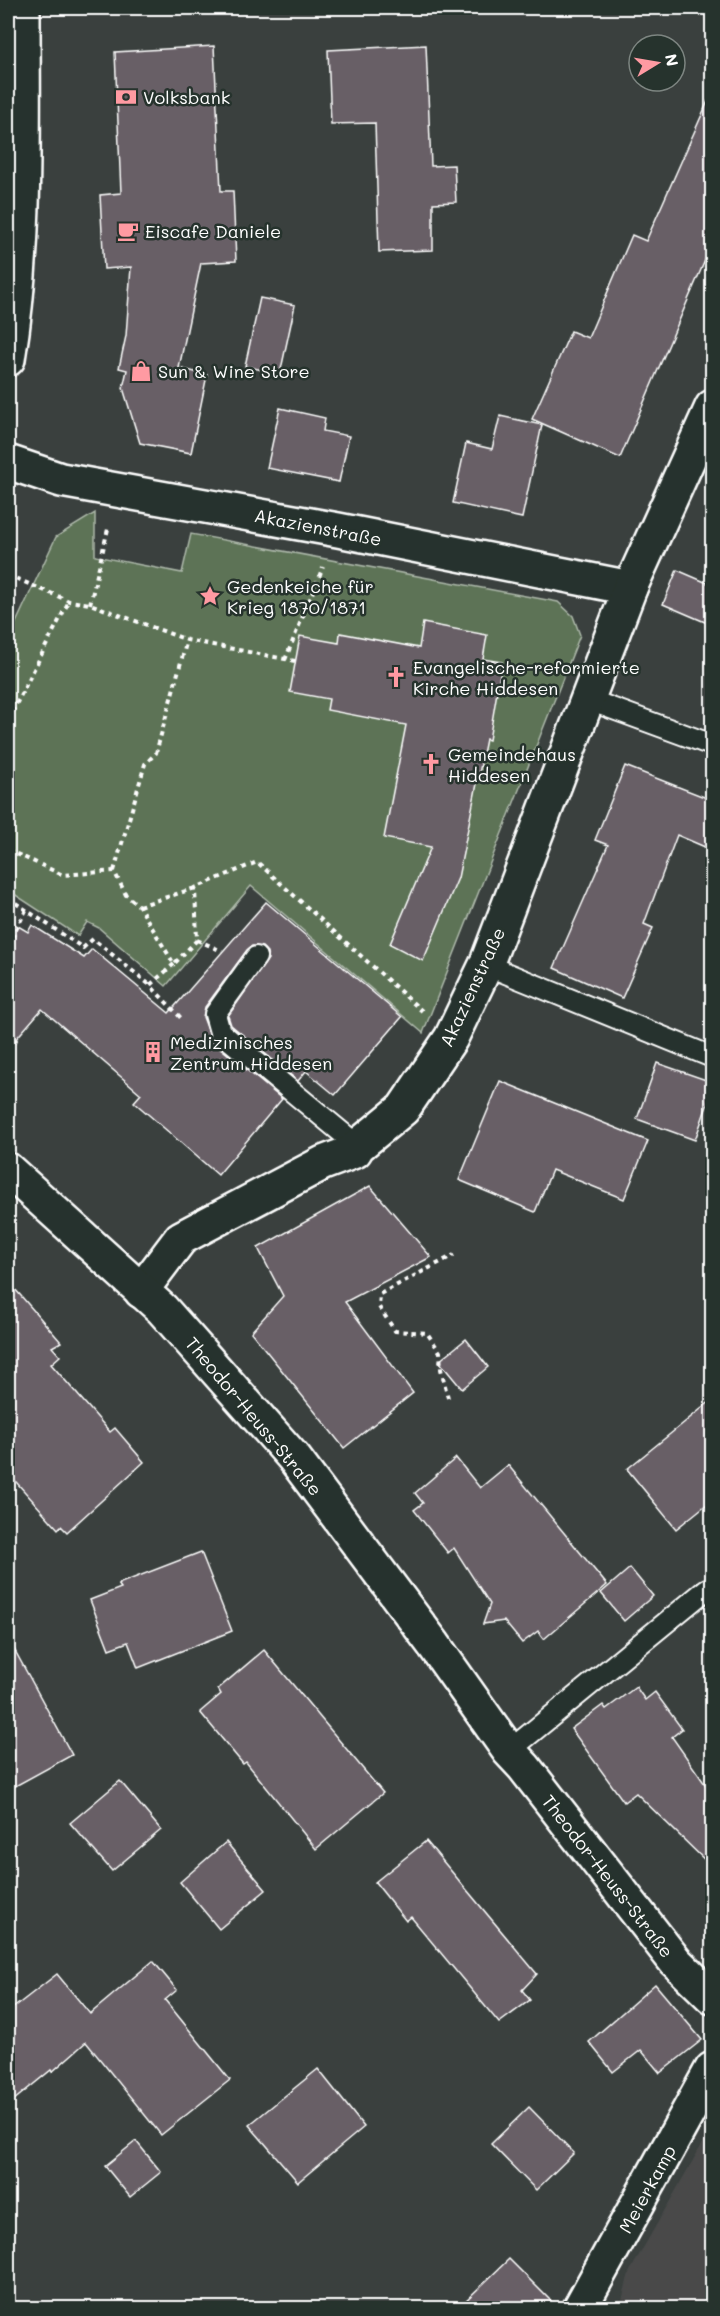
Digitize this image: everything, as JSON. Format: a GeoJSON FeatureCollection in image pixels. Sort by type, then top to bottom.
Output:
{"type":"FeatureCollection","features":[{"type":"Feature","properties":{"kind":"street"},"geometry":{"type":"LineString","coordinates":[[8,360],[19,255],[24,169],[23,8]]}},
{"type":"Feature","properties":{"kind":"street","name":"Akazienstraße"},"geometry":{"type":"LineString","coordinates":[[141,1292],[181,1238],[323,1163],[355,1151],[403,1109],[451,1038],[486,965],[630,588],[712,407]]}},
{"type":"Feature","properties":{"kind":"street","name":"Akazienstraße"},"geometry":{"type":"LineString","coordinates":[[8,462],[61,480],[338,530],[630,588]]}},
{"type":"Feature","properties":{"kind":"street","name":"Theodor-Heuss-Straße"},"geometry":{"type":"LineString","coordinates":[[8,1170],[162,1309],[294,1458],[434,1645],[508,1751],[524,1767],[675,1961],[712,1996]]}},
{"type":"Feature","properties":{"kind":"street","name":"Meierkamp"},"geometry":{"type":"LineString","coordinates":[[580,2308],[712,2069]]}},
{"type":"Feature","properties":{"kind":"lane"},"geometry":{"type":"LineString","coordinates":[[589,700],[712,745]]}},
{"type":"Feature","properties":{"kind":"lane"},"geometry":{"type":"LineString","coordinates":[[256,957],[215,1014],[220,1032],[358,1146]]}},
{"type":"Feature","properties":{"kind":"lane"},"geometry":{"type":"LineString","coordinates":[[486,965],[712,1057]]}},
{"type":"Feature","properties":{"kind":"lane"},"geometry":{"type":"LineString","coordinates":[[508,1751],[707,1589],[712,1591]]}},
{"type":"Feature","properties":{"kind":"path"},"geometry":{"type":"LineString","coordinates":[[90,604],[117,490]]}},
{"type":"Feature","properties":{"kind":"path"},"geometry":{"type":"LineString","coordinates":[[285,660],[338,530]]}},
{"type":"Feature","properties":{"kind":"path"},"geometry":{"type":"LineString","coordinates":[[8,575],[69,601],[90,604],[187,640],[294,661]]}},
{"type":"Feature","properties":{"kind":"path"},"geometry":{"type":"LineString","coordinates":[[8,720],[69,601]]}},
{"type":"Feature","properties":{"kind":"path"},"geometry":{"type":"LineString","coordinates":[[187,640],[156,753],[145,764],[114,871],[126,895],[139,906],[174,964],[197,940],[195,888]]}},
{"type":"Feature","properties":{"kind":"path"},"geometry":{"type":"LineString","coordinates":[[8,850],[63,875],[114,871]]}},
{"type":"Feature","properties":{"kind":"path"},"geometry":{"type":"LineString","coordinates":[[139,906],[195,888],[257,862],[451,1038]]}},
{"type":"Feature","properties":{"kind":"path"},"geometry":{"type":"LineString","coordinates":[[8,898],[83,948],[93,939],[150,985]]}},
{"type":"Feature","properties":{"kind":"path"},"geometry":{"type":"LineString","coordinates":[[8,946],[26,910]]}},
{"type":"Feature","properties":{"kind":"path"},"geometry":{"type":"LineString","coordinates":[[197,940],[222,951]]}},
{"type":"Feature","properties":{"kind":"path"},"geometry":{"type":"LineString","coordinates":[[8,1034],[16,1040],[8,1053]]}},
{"type":"Feature","properties":{"kind":"path"},"geometry":{"type":"LineString","coordinates":[[448,1398],[441,1369],[440,1352],[427,1333],[395,1331],[379,1307],[380,1294],[454,1255]]}},
{"type":"Feature","properties":{"kind":"shaded area"},"geometry":{"type":"Polygon","coordinates":[[[712,2130],[712,2308],[620,2308],[629,2273],[712,2130]]]}},
{"type":"Feature","properties":{"kind":"green space"},"geometry":{"type":"Polygon","coordinates":[[[95,513],[95,556],[182,573],[191,534],[558,602],[573,616],[580,635],[423,1033],[251,886],[166,986],[99,928],[87,922],[78,936],[8,890],[8,640],[56,537],[95,513]]]}},
{"type":"Feature","properties":{"kind":"building"},"geometry":{"type":"Polygon","coordinates":[[[426,45],[431,166],[454,165],[456,202],[433,203],[433,250],[379,252],[375,123],[331,124],[328,50],[426,45]]]}},
{"type":"Feature","properties":{"kind":"building"},"geometry":{"type":"Polygon","coordinates":[[[214,46],[221,191],[233,191],[236,261],[201,263],[179,368],[207,375],[191,453],[140,443],[123,388],[127,370],[119,368],[126,336],[131,267],[104,269],[100,195],[121,193],[115,52],[214,46]]]}},
{"type":"Feature","properties":{"kind":"building"},"geometry":{"type":"Polygon","coordinates":[[[712,92],[712,244],[620,458],[532,419],[571,331],[588,338],[632,235],[646,241],[712,92]]]}},
{"type":"Feature","properties":{"kind":"building"},"geometry":{"type":"Polygon","coordinates":[[[260,298],[295,305],[280,374],[245,366],[260,298]]]}},
{"type":"Feature","properties":{"kind":"building"},"geometry":{"type":"Polygon","coordinates":[[[280,408],[325,418],[323,431],[349,436],[339,482],[267,468],[280,408]]]}},
{"type":"Feature","properties":{"kind":"building"},"geometry":{"type":"Polygon","coordinates":[[[500,416],[542,425],[522,518],[453,503],[466,443],[492,449],[500,416]]]}},
{"type":"Feature","properties":{"kind":"building"},"geometry":{"type":"Polygon","coordinates":[[[677,570],[712,585],[712,625],[663,604],[677,570]]]}},
{"type":"Feature","properties":{"kind":"building"},"geometry":{"type":"Polygon","coordinates":[[[423,623],[487,635],[483,659],[502,662],[489,740],[486,739],[458,878],[423,961],[390,944],[431,847],[384,838],[406,725],[327,710],[329,699],[290,692],[300,636],[339,643],[340,633],[419,648],[423,623]]]}},
{"type":"Feature","properties":{"kind":"building"},"geometry":{"type":"Polygon","coordinates":[[[625,766],[712,800],[712,850],[677,835],[644,924],[653,928],[622,998],[554,968],[608,845],[595,840],[625,766]]]}},
{"type":"Feature","properties":{"kind":"building"},"geometry":{"type":"Polygon","coordinates":[[[266,902],[402,1017],[335,1095],[306,1071],[298,1081],[231,1025],[228,1016],[268,959],[267,952],[262,947],[252,946],[247,950],[205,1007],[203,1017],[212,1041],[282,1099],[218,1175],[134,1102],[141,1094],[42,1009],[8,1048],[8,920],[28,932],[32,925],[84,958],[92,949],[169,1013],[266,902]]]}},
{"type":"Feature","properties":{"kind":"building"},"geometry":{"type":"Polygon","coordinates":[[[657,1063],[712,1082],[712,1091],[695,1140],[637,1119],[657,1063]]]}},
{"type":"Feature","properties":{"kind":"building"},"geometry":{"type":"Polygon","coordinates":[[[500,1081],[648,1141],[624,1199],[552,1170],[535,1212],[459,1180],[500,1081]]]}},
{"type":"Feature","properties":{"kind":"building"},"geometry":{"type":"Polygon","coordinates":[[[370,1186],[431,1257],[345,1302],[413,1393],[344,1448],[251,1332],[283,1296],[258,1248],[370,1186]]]}},
{"type":"Feature","properties":{"kind":"building"},"geometry":{"type":"Polygon","coordinates":[[[8,1281],[61,1342],[52,1347],[60,1356],[51,1364],[110,1432],[115,1428],[144,1462],[67,1532],[61,1526],[58,1529],[8,1473],[8,1281]]]}},
{"type":"Feature","properties":{"kind":"building"},"geometry":{"type":"Polygon","coordinates":[[[466,1339],[488,1367],[462,1389],[439,1361],[466,1339]]]}},
{"type":"Feature","properties":{"kind":"building"},"geometry":{"type":"Polygon","coordinates":[[[712,1400],[712,1500],[676,1529],[627,1469],[712,1400]]]}},
{"type":"Feature","properties":{"kind":"building"},"geometry":{"type":"Polygon","coordinates":[[[456,1458],[480,1488],[508,1465],[607,1585],[544,1639],[538,1631],[522,1643],[504,1621],[483,1624],[490,1604],[454,1548],[448,1553],[414,1510],[423,1503],[415,1493],[456,1458]]]}},
{"type":"Feature","properties":{"kind":"building"},"geometry":{"type":"Polygon","coordinates":[[[201,1552],[232,1631],[138,1668],[128,1642],[109,1649],[90,1600],[121,1588],[118,1584],[201,1552]]]}},
{"type":"Feature","properties":{"kind":"building"},"geometry":{"type":"Polygon","coordinates":[[[630,1568],[653,1596],[624,1621],[601,1593],[630,1568]]]}},
{"type":"Feature","properties":{"kind":"building"},"geometry":{"type":"Polygon","coordinates":[[[8,1638],[72,1755],[8,1790],[8,1638]]]}},
{"type":"Feature","properties":{"kind":"building"},"geometry":{"type":"Polygon","coordinates":[[[264,1650],[383,1793],[316,1849],[246,1762],[243,1764],[200,1712],[221,1694],[218,1689],[264,1650]]]}},
{"type":"Feature","properties":{"kind":"building"},"geometry":{"type":"Polygon","coordinates":[[[636,1687],[645,1700],[655,1692],[682,1729],[672,1737],[712,1794],[712,1867],[636,1793],[624,1802],[571,1729],[603,1705],[606,1709],[636,1687]]]}},
{"type":"Feature","properties":{"kind":"building"},"geometry":{"type":"Polygon","coordinates":[[[120,1781],[161,1830],[112,1871],[70,1823],[120,1781]]]}},
{"type":"Feature","properties":{"kind":"building"},"geometry":{"type":"Polygon","coordinates":[[[426,1841],[537,1974],[522,1990],[530,2000],[499,2023],[411,1917],[406,1921],[375,1882],[426,1841]]]}},
{"type":"Feature","properties":{"kind":"building"},"geometry":{"type":"Polygon","coordinates":[[[226,1842],[266,1890],[219,1929],[180,1882],[226,1842]]]}},
{"type":"Feature","properties":{"kind":"building"},"geometry":{"type":"Polygon","coordinates":[[[153,1961],[177,1990],[165,2000],[230,2080],[161,2135],[86,2042],[52,2072],[51,2070],[8,2105],[8,2012],[57,1974],[90,2014],[153,1961]]]}},
{"type":"Feature","properties":{"kind":"building"},"geometry":{"type":"Polygon","coordinates":[[[655,1984],[702,2040],[660,2073],[641,2050],[613,2072],[589,2042],[655,1984]]]}},
{"type":"Feature","properties":{"kind":"building"},"geometry":{"type":"Polygon","coordinates":[[[318,2069],[364,2127],[298,2182],[249,2125],[318,2069]]]}},
{"type":"Feature","properties":{"kind":"building"},"geometry":{"type":"Polygon","coordinates":[[[529,2107],[574,2153],[536,2190],[491,2144],[529,2107]]]}},
{"type":"Feature","properties":{"kind":"building"},"geometry":{"type":"Polygon","coordinates":[[[136,2141],[161,2172],[130,2197],[105,2166],[136,2141]]]}},
{"type":"Feature","properties":{"kind":"building"},"geometry":{"type":"Polygon","coordinates":[[[509,2259],[558,2308],[458,2308],[509,2259]]]}},
{"type":"Feature","properties":{"kind":"place","name":"Volksbank"},"geometry":{"type":"Point","coordinates":[126,97]}},
{"type":"Feature","properties":{"kind":"place","name":"Eiscafe Daniele"},"geometry":{"type":"Point","coordinates":[128,231]}},
{"type":"Feature","properties":{"kind":"place","name":"Sun & Wine Store"},"geometry":{"type":"Point","coordinates":[141,371]}},
{"type":"Feature","properties":{"kind":"place","name":"Gedenkeiche für Krieg 1870/1871"},"geometry":{"type":"Point","coordinates":[210,596]}},
{"type":"Feature","properties":{"kind":"place","name":"Evangelische-reformierte Kirche Hiddesen"},"geometry":{"type":"Point","coordinates":[396,677]}},
{"type":"Feature","properties":{"kind":"place","name":"Gemeindehaus Hiddesen"},"geometry":{"type":"Point","coordinates":[431,764]}},
{"type":"Feature","properties":{"kind":"place","name":"Medizinisches Zentrum Hiddesen"},"geometry":{"type":"Point","coordinates":[153,1052]}}]}
